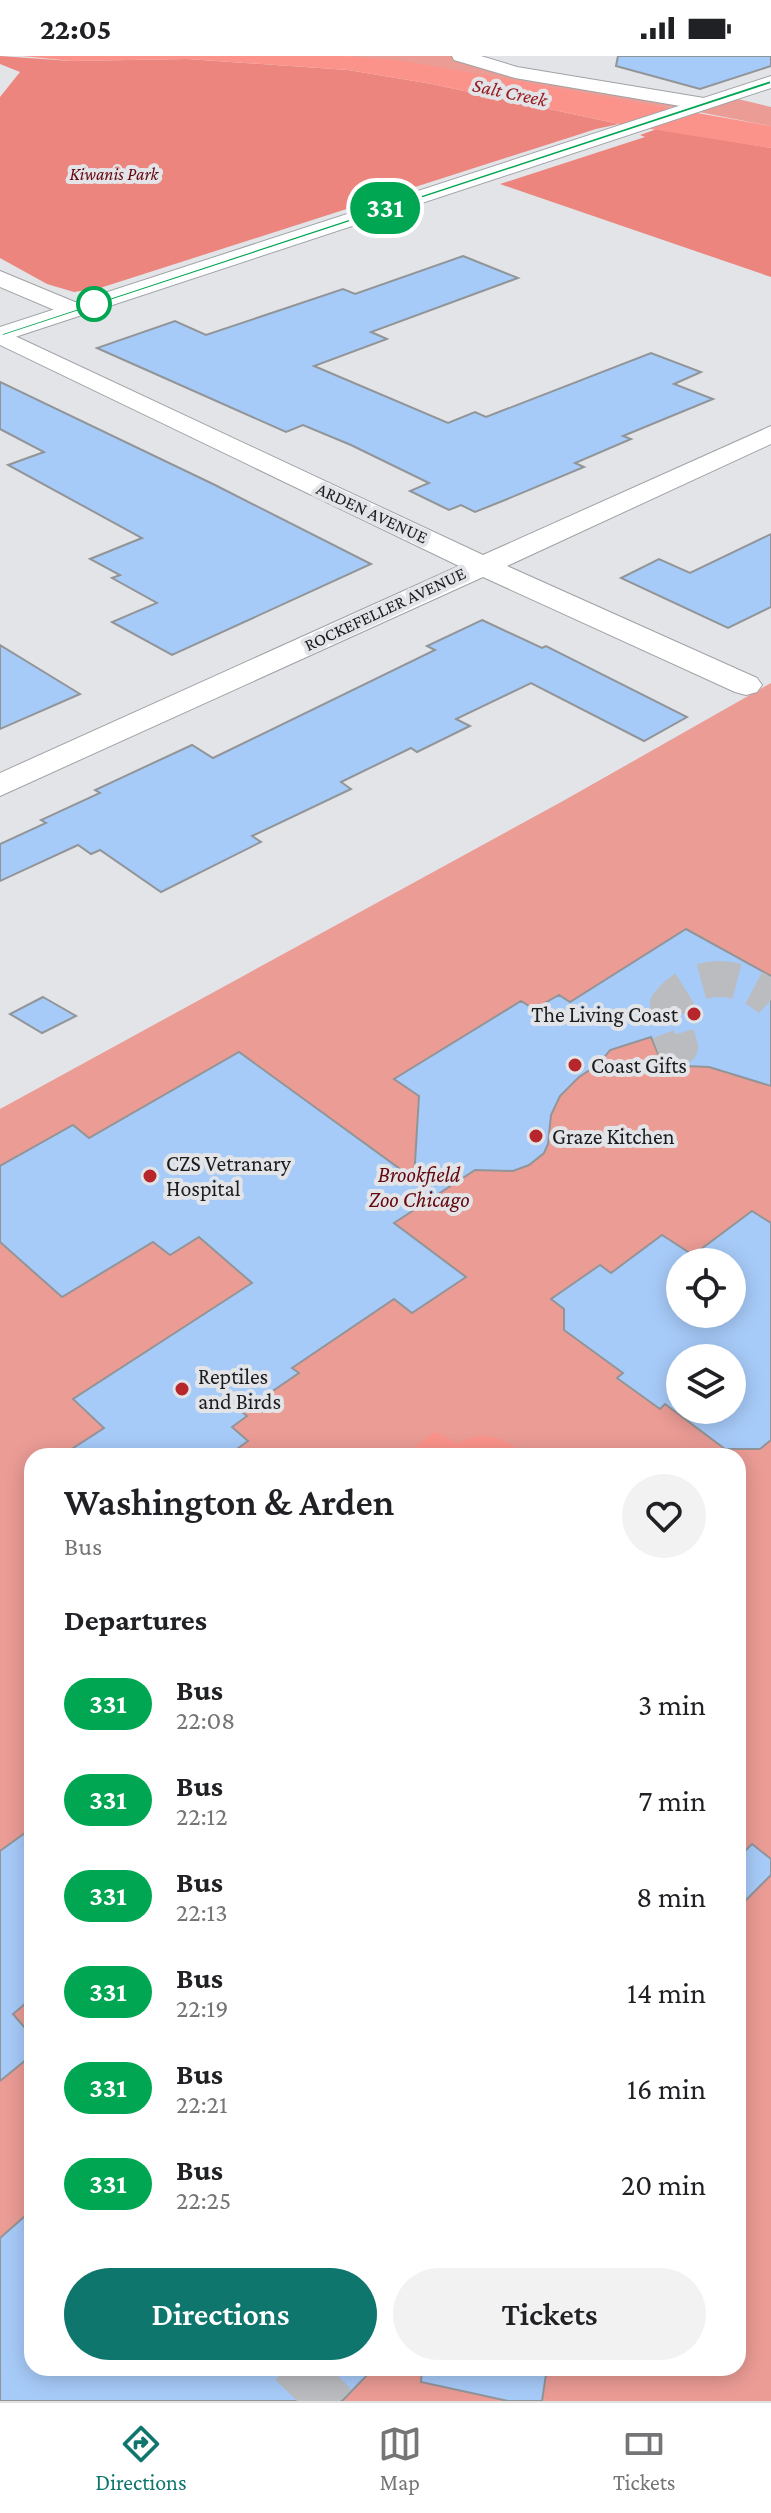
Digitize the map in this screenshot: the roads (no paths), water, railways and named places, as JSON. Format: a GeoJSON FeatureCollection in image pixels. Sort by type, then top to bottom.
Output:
{"type":"FeatureCollection","features":[{"type":"Feature","properties":{"kind":"street"},"geometry":{"type":"LineString","coordinates":[[461,56],[515,72],[695,108]]}},
{"type":"Feature","properties":{"kind":"street"},"geometry":{"type":"LineString","coordinates":[[0,335],[771,82]]}},
{"type":"Feature","properties":{"kind":"street"},"geometry":{"type":"LineString","coordinates":[[0,278],[74,310]]}},
{"type":"Feature","properties":{"kind":"street","name":"ARDEN AVENUE"},"geometry":{"type":"LineString","coordinates":[[0,335],[481,565],[746,685]]}},
{"type":"Feature","properties":{"kind":"street","name":"ROCKEFELLER AVENUE"},"geometry":{"type":"LineString","coordinates":[[0,786],[771,434]]}},
{"type":"Feature","properties":{"kind":"water","name":"Salt Creek"},"geometry":{"type":"Polygon","coordinates":[[[22,56],[346,56],[404,61],[771,126],[771,148],[619,124],[432,84],[348,70],[187,59],[71,61],[22,56]]]}},
{"type":"Feature","properties":{"kind":"water"},"geometry":{"type":"Polygon","coordinates":[[[435,1432],[458,1443],[486,1436],[516,1448],[413,1448],[435,1432]]]}},
{"type":"Feature","properties":{"kind":"tunnel"},"geometry":{"type":"LineString","coordinates":[[659,1055],[680,1047],[668,1004],[691,986],[704,981],[732,980],[746,984],[771,1000]]}},
{"type":"Feature","properties":{"kind":"tunnel"},"geometry":{"type":"LineString","coordinates":[[297,2401],[322,2376]]}},
{"type":"Feature","properties":{"kind":"place","name":"The Living Coast"},"geometry":{"type":"Point","coordinates":[694,1014]}},
{"type":"Feature","properties":{"kind":"place","name":"Coast Gifts"},"geometry":{"type":"Point","coordinates":[575,1065]}},
{"type":"Feature","properties":{"kind":"place","name":"Graze Kitchen"},"geometry":{"type":"Point","coordinates":[536,1136]}},
{"type":"Feature","properties":{"kind":"place","name":"CZS Vetranary Hospital"},"geometry":{"type":"Point","coordinates":[150,1176]}},
{"type":"Feature","properties":{"kind":"place","name":"Reptiles and Birds"},"geometry":{"type":"Point","coordinates":[182,1389]}},
{"type":"Feature","properties":{"kind":"park label","name":"Kiwanis Park"},"geometry":{"type":"Point","coordinates":[114,174]}},
{"type":"Feature","properties":{"kind":"park label","name":"Brookfield Zoo Chicago"},"geometry":{"type":"Point","coordinates":[419,1186]}}]}
